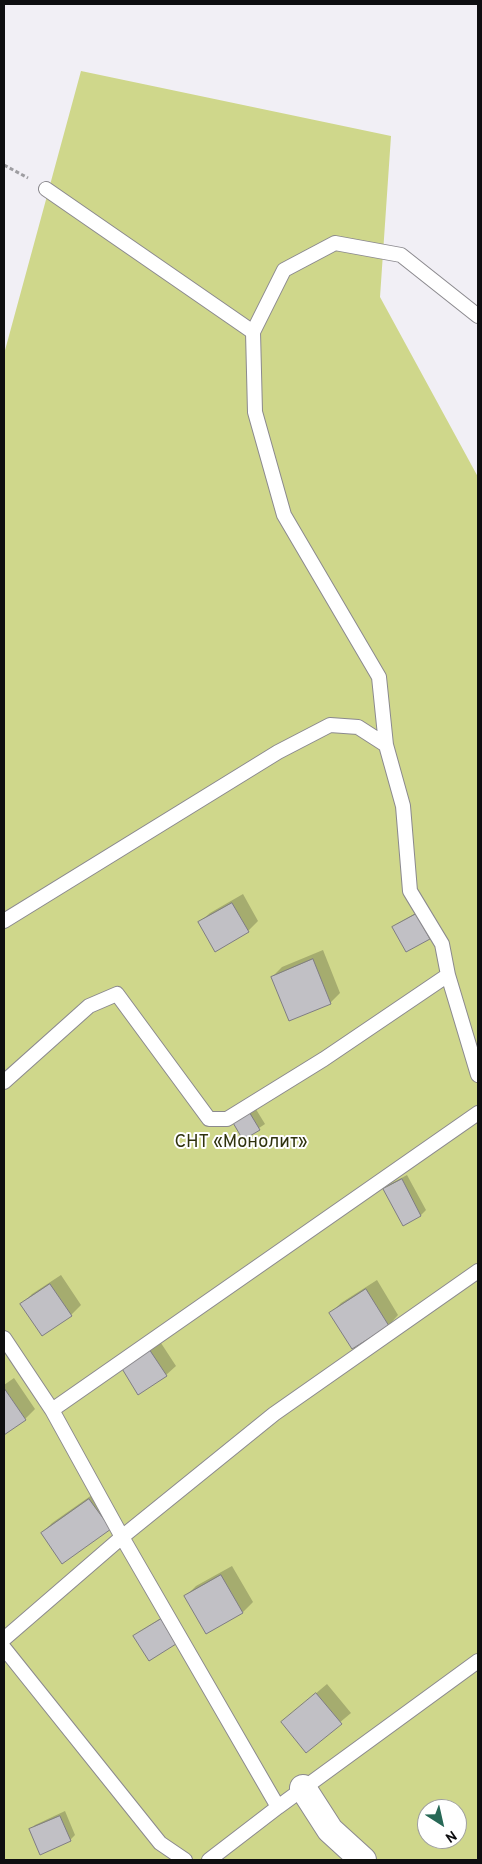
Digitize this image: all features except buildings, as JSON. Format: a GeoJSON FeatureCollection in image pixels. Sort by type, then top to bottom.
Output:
{"type":"FeatureCollection","features":[{"type":"Feature","properties":{"kind":"street"},"geometry":{"type":"LineString","coordinates":[[303,1788],[330,1830],[363,1860]]}},
{"type":"Feature","properties":{"kind":"lane"},"geometry":{"type":"LineString","coordinates":[[46,189],[253,332]]}},
{"type":"Feature","properties":{"kind":"lane"},"geometry":{"type":"LineString","coordinates":[[478,316],[401,255],[335,243],[284,270],[253,332],[255,412],[284,516],[379,677],[386,745],[403,806],[410,890],[442,944],[448,976],[478,1075]]}},
{"type":"Feature","properties":{"kind":"lane"},"geometry":{"type":"LineString","coordinates":[[4,921],[278,752],[330,725],[358,727],[386,745]]}},
{"type":"Feature","properties":{"kind":"lane"},"geometry":{"type":"LineString","coordinates":[[4,1082],[89,1006],[117,994],[209,1119],[227,1119],[324,1059],[448,976]]}},
{"type":"Feature","properties":{"kind":"lane"},"geometry":{"type":"LineString","coordinates":[[52,1410],[478,1113]]}},
{"type":"Feature","properties":{"kind":"lane"},"geometry":{"type":"LineString","coordinates":[[4,1640],[122,1537],[274,1414],[478,1270]]}},
{"type":"Feature","properties":{"kind":"lane"},"geometry":{"type":"LineString","coordinates":[[4,1338],[52,1410],[122,1537],[278,1806]]}},
{"type":"Feature","properties":{"kind":"lane"},"geometry":{"type":"LineString","coordinates":[[4,1648],[160,1843],[185,1860]]}},
{"type":"Feature","properties":{"kind":"lane"},"geometry":{"type":"LineString","coordinates":[[209,1860],[278,1806],[478,1661]]}},
{"type":"Feature","properties":{"kind":"path"},"geometry":{"type":"LineString","coordinates":[[4,164],[46,189]]}},
{"type":"Feature","properties":{"kind":"green space","name":"СНТ «Монолит»"},"geometry":{"type":"Polygon","coordinates":[[[81,71],[391,136],[380,297],[478,477],[478,1860],[4,1860],[4,354],[81,71]]]}}]}
